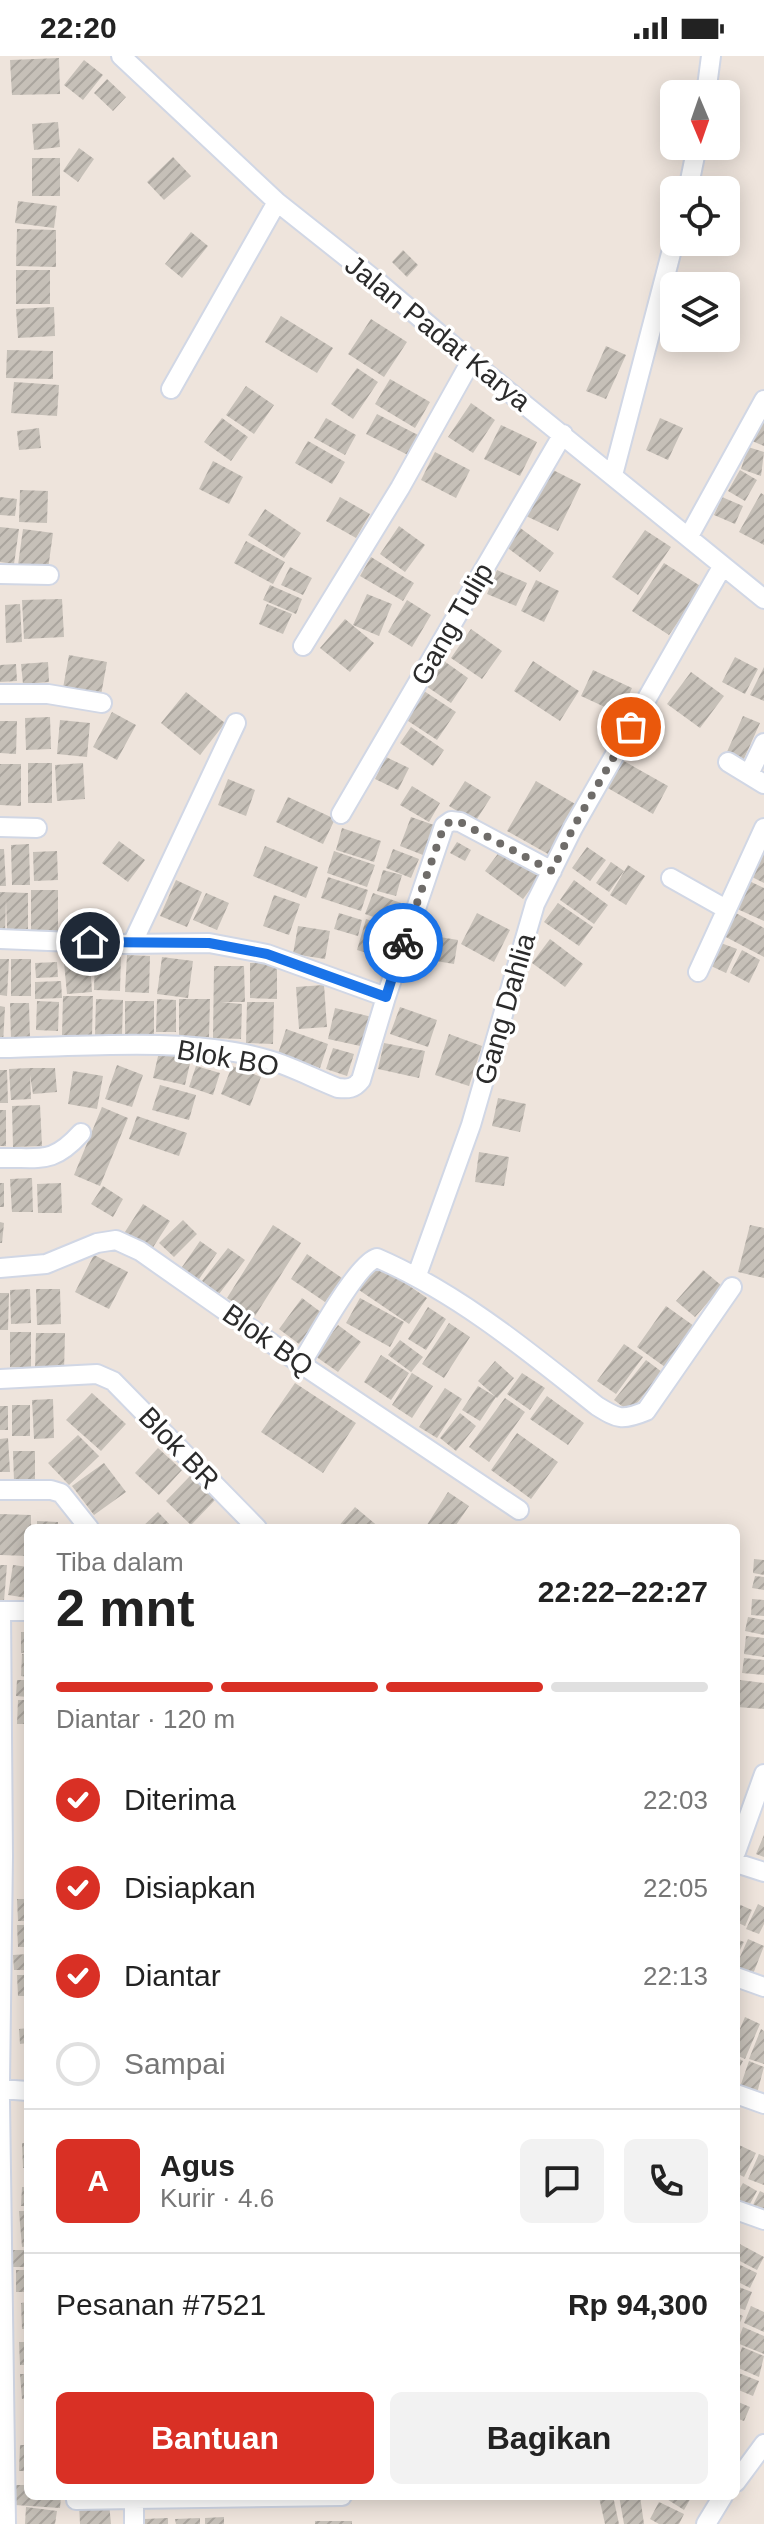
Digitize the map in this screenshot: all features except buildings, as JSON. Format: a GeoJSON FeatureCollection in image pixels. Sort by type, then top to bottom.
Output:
{"type":"FeatureCollection","features":[{"type":"Feature","properties":{"kind":"street","name":"Jalan Padat Karya"},"geometry":{"type":"LineString","coordinates":[[121,56],[277,202],[764,599]]}},
{"type":"Feature","properties":{"kind":"street"},"geometry":{"type":"LineString","coordinates":[[708,80],[711,56]]}},
{"type":"Feature","properties":{"kind":"street"},"geometry":{"type":"LineString","coordinates":[[171,389],[277,202]]}},
{"type":"Feature","properties":{"kind":"street"},"geometry":{"type":"LineString","coordinates":[[613,475],[670,256]]}},
{"type":"Feature","properties":{"kind":"street"},"geometry":{"type":"LineString","coordinates":[[303,646],[400,488],[471,361]]}},
{"type":"Feature","properties":{"kind":"street"},"geometry":{"type":"LineString","coordinates":[[689,536],[764,400]]}},
{"type":"Feature","properties":{"kind":"street","name":"Gang Tulip"},"geometry":{"type":"LineString","coordinates":[[341,814],[563,434]]}},
{"type":"Feature","properties":{"kind":"street","name":"Gang Dahlia"},"geometry":{"type":"LineString","coordinates":[[417,1275],[471,1125],[535,904],[573,828],[722,567]]}},
{"type":"Feature","properties":{"kind":"street"},"geometry":{"type":"LineString","coordinates":[[0,574],[49,575]]}},
{"type":"Feature","properties":{"kind":"street"},"geometry":{"type":"LineString","coordinates":[[0,694],[48,694],[102,703]]}},
{"type":"Feature","properties":{"kind":"street"},"geometry":{"type":"LineString","coordinates":[[132,944],[236,723]]}},
{"type":"Feature","properties":{"kind":"street"},"geometry":{"type":"LineString","coordinates":[[728,762],[756,779],[764,743]]}},
{"type":"Feature","properties":{"kind":"street"},"geometry":{"type":"LineString","coordinates":[[0,939],[132,944],[209,943],[267,954],[386,997],[440,832],[451,821],[460,822],[552,871]]}},
{"type":"Feature","properties":{"kind":"street"},"geometry":{"type":"LineString","coordinates":[[0,827],[37,828]]}},
{"type":"Feature","properties":{"kind":"street"},"geometry":{"type":"LineString","coordinates":[[698,972],[764,828]]}},
{"type":"Feature","properties":{"kind":"street"},"geometry":{"type":"LineString","coordinates":[[671,878],[726,909]]}},
{"type":"Feature","properties":{"kind":"street","name":"Blok BO"},"geometry":{"type":"LineString","coordinates":[[0,1048],[161,1046],[216,1050],[269,1060],[338,1088],[348,1089],[356,1087],[361,1080],[386,997]]}},
{"type":"Feature","properties":{"kind":"street"},"geometry":{"type":"LineString","coordinates":[[0,1158],[51,1157],[65,1151],[81,1133]]}},
{"type":"Feature","properties":{"kind":"street","name":"Blok BQ"},"geometry":{"type":"LineString","coordinates":[[0,1268],[46,1264],[97,1243],[116,1240],[140,1251],[301,1364],[519,1510]]}},
{"type":"Feature","properties":{"kind":"street"},"geometry":{"type":"LineString","coordinates":[[301,1364],[346,1290],[372,1259],[377,1258],[417,1275],[475,1313],[597,1406],[618,1419],[631,1418],[646,1411],[732,1287]]}},
{"type":"Feature","properties":{"kind":"street","name":"Blok BR"},"geometry":{"type":"LineString","coordinates":[[0,1379],[97,1374],[113,1381],[253,1524]]}},
{"type":"Feature","properties":{"kind":"street"},"geometry":{"type":"LineString","coordinates":[[0,1490],[51,1490],[61,1493],[86,1524]]}},
{"type":"Feature","properties":{"kind":"street"},"geometry":{"type":"LineString","coordinates":[[24,1611],[1,1611],[0,2086],[24,2090]]}},
{"type":"Feature","properties":{"kind":"street"},"geometry":{"type":"LineString","coordinates":[[740,1841],[764,1774]]}},
{"type":"Feature","properties":{"kind":"street"},"geometry":{"type":"LineString","coordinates":[[740,1864],[764,1872]]}},
{"type":"Feature","properties":{"kind":"street"},"geometry":{"type":"LineString","coordinates":[[740,1978],[764,1987]]}},
{"type":"Feature","properties":{"kind":"street"},"geometry":{"type":"LineString","coordinates":[[740,2095],[764,2104]]}},
{"type":"Feature","properties":{"kind":"street"},"geometry":{"type":"LineString","coordinates":[[0,2100],[6,2524],[0,2523]]}},
{"type":"Feature","properties":{"kind":"street"},"geometry":{"type":"LineString","coordinates":[[740,2211],[764,2220]]}},
{"type":"Feature","properties":{"kind":"street"},"geometry":{"type":"LineString","coordinates":[[740,2477],[764,2444]]}},
{"type":"Feature","properties":{"kind":"street"},"geometry":{"type":"LineString","coordinates":[[134,2500],[134,2524]]}},
{"type":"Feature","properties":{"kind":"street"},"geometry":{"type":"LineString","coordinates":[[706,2524],[721,2500]]}},
{"type":"Feature","properties":{"kind":"way so far"},"geometry":{"type":"LineString","coordinates":[[403,943],[444,826],[451,821],[460,822],[552,871],[631,727]]}},
{"type":"Feature","properties":{"kind":"route"},"geometry":{"type":"LineString","coordinates":[[90,942],[209,943],[267,954],[386,997],[403,943]]}}]}
